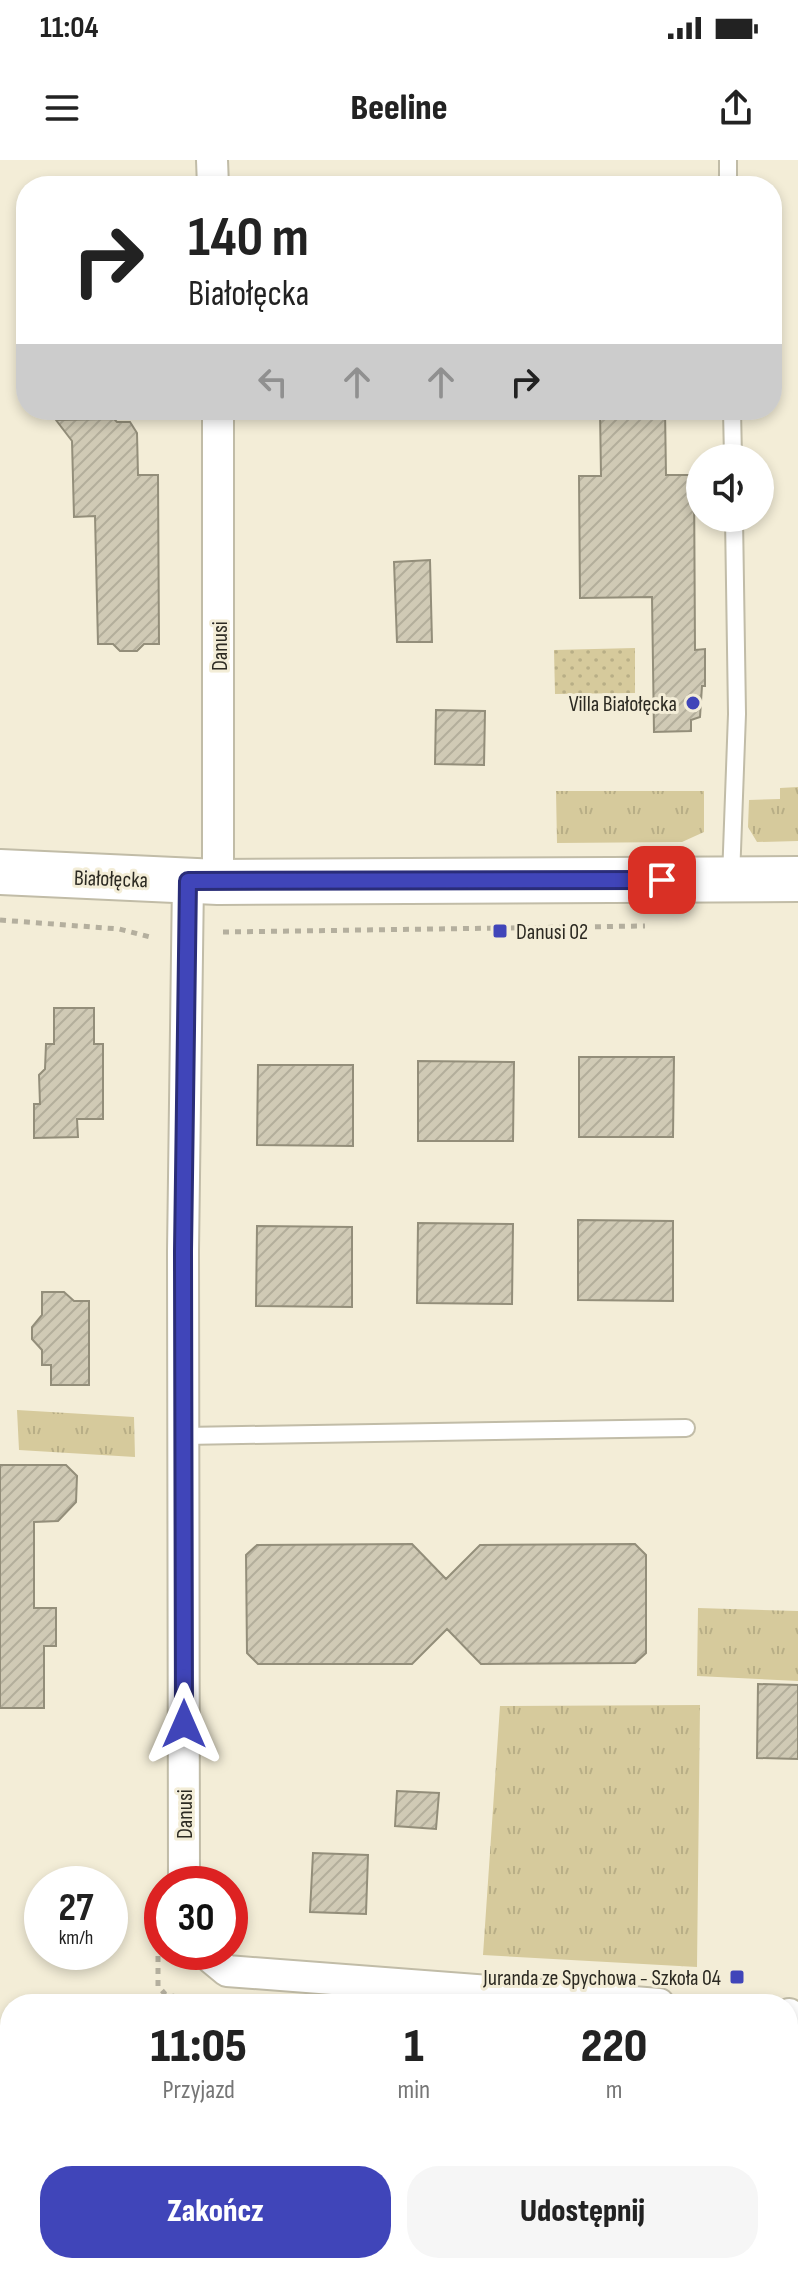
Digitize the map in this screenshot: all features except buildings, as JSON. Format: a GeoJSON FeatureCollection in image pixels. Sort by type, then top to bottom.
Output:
{"type":"FeatureCollection","features":[{"type":"Feature","properties":{"kind":"street","name":"Danusi"},"geometry":{"type":"LineString","coordinates":[[184,1866],[183,1251],[187,937],[203,881],[218,420]]}},
{"type":"Feature","properties":{"kind":"street","name":"Białołęcka"},"geometry":{"type":"LineString","coordinates":[[0,872],[203,881],[798,879]]}},
{"type":"Feature","properties":{"kind":"street"},"geometry":{"type":"LineString","coordinates":[[226,1970],[422,1994]]}},
{"type":"Feature","properties":{"kind":"lane"},"geometry":{"type":"LineString","coordinates":[[732,420],[733,444]]}},
{"type":"Feature","properties":{"kind":"lane"},"geometry":{"type":"LineString","coordinates":[[731,880],[737,714],[734,532]]}},
{"type":"Feature","properties":{"kind":"lane"},"geometry":{"type":"LineString","coordinates":[[184,1436],[686,1428]]}},
{"type":"Feature","properties":{"kind":"path"},"geometry":{"type":"LineString","coordinates":[[0,920],[119,929],[156,938],[225,932],[660,925]]}},
{"type":"Feature","properties":{"kind":"green space"},"geometry":{"type":"Polygon","coordinates":[[[635,648],[635,693],[555,694],[554,650],[635,648]]]}},
{"type":"Feature","properties":{"kind":"green space"},"geometry":{"type":"Polygon","coordinates":[[[798,787],[798,841],[757,842],[748,827],[749,800],[780,799],[780,788],[798,787]]]}},
{"type":"Feature","properties":{"kind":"green space"},"geometry":{"type":"Polygon","coordinates":[[[556,791],[704,791],[704,832],[682,842],[557,843],[556,791]]]}},
{"type":"Feature","properties":{"kind":"green space"},"geometry":{"type":"Polygon","coordinates":[[[17,1410],[134,1417],[135,1457],[19,1450],[17,1410]]]}},
{"type":"Feature","properties":{"kind":"green space"},"geometry":{"type":"Polygon","coordinates":[[[698,1608],[798,1611],[798,1681],[697,1676],[698,1608]]]}},
{"type":"Feature","properties":{"kind":"green space"},"geometry":{"type":"Polygon","coordinates":[[[700,1705],[697,1967],[483,1955],[500,1706],[700,1705]]]}},
{"type":"Feature","properties":{"kind":"place","name":"Villa Białołęcka"},"geometry":{"type":"Point","coordinates":[693,703]}},
{"type":"Feature","properties":{"kind":"place","name":"Danusi 02"},"geometry":{"type":"Point","coordinates":[500,931]}},
{"type":"Feature","properties":{"kind":"place","name":"Juranda ze Spychowa - Szkoła 04"},"geometry":{"type":"Point","coordinates":[737,1977]}},
{"type":"Feature","properties":{"kind":"route"},"geometry":{"type":"LineString","coordinates":[[184,1724],[183,1251],[188,881],[662,880]]}}]}
